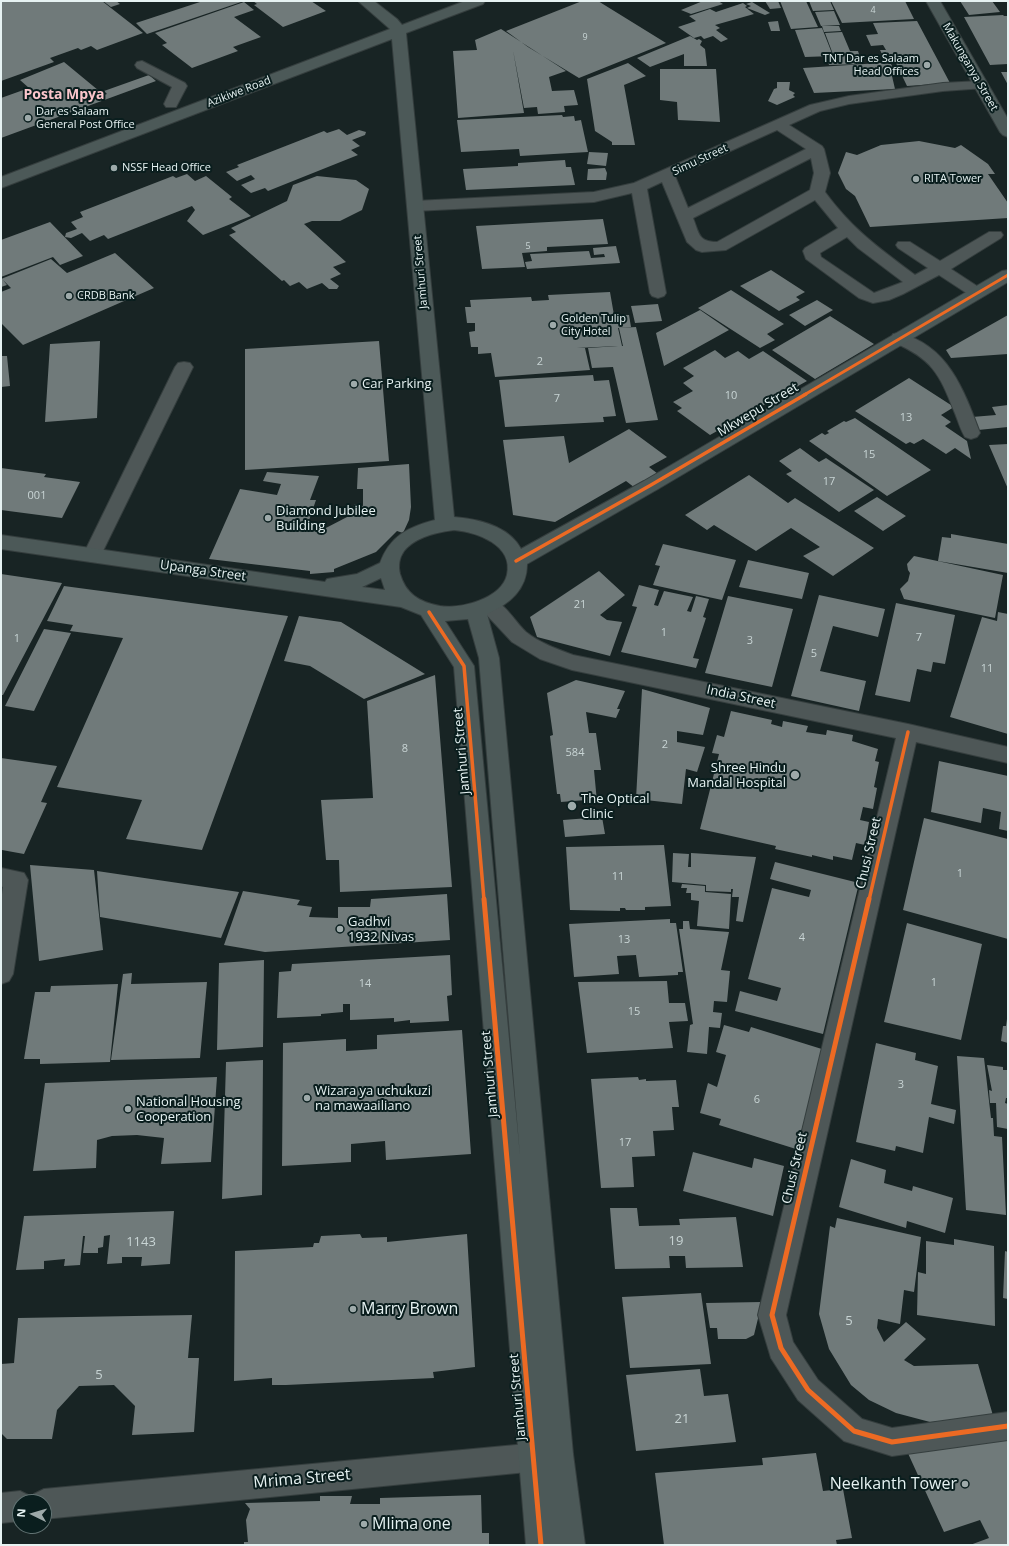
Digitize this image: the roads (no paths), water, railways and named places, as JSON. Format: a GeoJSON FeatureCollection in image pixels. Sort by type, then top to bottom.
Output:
{"type":"FeatureCollection","features":[{"type":"Feature","properties":{"kind":"street"},"geometry":{"type":"LineString","coordinates":[[365,1],[396,26]]}},
{"type":"Feature","properties":{"kind":"street","name":"Azikiwe Road"},"geometry":{"type":"LineString","coordinates":[[1,183],[396,26],[448,1]]}},
{"type":"Feature","properties":{"kind":"street","name":"Azikiwe Road"},"geometry":{"type":"LineString","coordinates":[[8,165],[171,104],[396,26],[478,1]]}},
{"type":"Feature","properties":{"kind":"street","name":"Makunganya Street"},"geometry":{"type":"LineString","coordinates":[[933,1],[1008,132]]}},
{"type":"Feature","properties":{"kind":"street","name":"Jamhuri Street"},"geometry":{"type":"LineString","coordinates":[[396,26],[415,206],[445,524]]}},
{"type":"Feature","properties":{"kind":"street","name":"Mkwepu Street"},"geometry":{"type":"LineString","coordinates":[[516,561],[651,485],[1008,275]]}},
{"type":"Feature","properties":{"kind":"street"},"geometry":{"type":"LineString","coordinates":[[315,588],[361,580],[388,567],[397,547],[417,532],[445,524],[471,525],[494,533],[511,548],[518,568],[511,589],[483,608],[452,614],[429,612],[406,600],[395,590],[388,567]]}},
{"type":"Feature","properties":{"kind":"street","name":"Upanga Street"},"geometry":{"type":"LineString","coordinates":[[1,542],[406,600]]}},
{"type":"Feature","properties":{"kind":"street","name":"Jamhuri Street"},"geometry":{"type":"LineString","coordinates":[[483,608],[489,658],[546,1456],[541,1545]]}},
{"type":"Feature","properties":{"kind":"street","name":"India Street"},"geometry":{"type":"LineString","coordinates":[[483,608],[519,637],[547,654],[572,662],[908,732],[1008,755]]}},
{"type":"Feature","properties":{"kind":"street","name":"Jamhuri Street"},"geometry":{"type":"LineString","coordinates":[[429,612],[464,666],[546,1456],[570,1545]]}},
{"type":"Feature","properties":{"kind":"street","name":"Chusi Street"},"geometry":{"type":"LineString","coordinates":[[908,732],[772,1315],[781,1348],[808,1390],[854,1431],[892,1442],[1008,1426]]}},
{"type":"Feature","properties":{"kind":"street"},"geometry":{"type":"LineString","coordinates":[[1,877],[16,880],[1,974]]}},
{"type":"Feature","properties":{"kind":"street","name":"Mrima Street"},"geometry":{"type":"LineString","coordinates":[[52,1503],[546,1456]]}},
{"type":"Feature","properties":{"kind":"street"},"geometry":{"type":"LineString","coordinates":[[1,1508],[12,1507]]}},
{"type":"Feature","properties":{"kind":"lane"},"geometry":{"type":"LineString","coordinates":[[142,65],[180,86],[171,104]]}},
{"type":"Feature","properties":{"kind":"lane","name":"Simu Street"},"geometry":{"type":"LineString","coordinates":[[415,206],[594,197],[639,188],[815,108],[849,100],[942,87],[980,84]]}},
{"type":"Feature","properties":{"kind":"lane"},"geometry":{"type":"LineString","coordinates":[[667,175],[694,242],[702,247],[720,247],[816,192],[822,173],[817,149],[777,124]]}},
{"type":"Feature","properties":{"kind":"lane"},"geometry":{"type":"LineString","coordinates":[[684,216],[817,149]]}},
{"type":"Feature","properties":{"kind":"lane"},"geometry":{"type":"LineString","coordinates":[[639,188],[658,293]]}},
{"type":"Feature","properties":{"kind":"lane"},"geometry":{"type":"LineString","coordinates":[[816,192],[835,216],[864,245],[914,282]]}},
{"type":"Feature","properties":{"kind":"lane"},"geometry":{"type":"LineString","coordinates":[[848,229],[811,250],[814,259],[865,295],[874,298],[885,296],[940,269],[995,236]]}},
{"type":"Feature","properties":{"kind":"lane"},"geometry":{"type":"LineString","coordinates":[[904,245],[977,292]]}},
{"type":"Feature","properties":{"kind":"lane"},"geometry":{"type":"LineString","coordinates":[[899,338],[926,351],[939,364],[965,417],[971,433]]}},
{"type":"Feature","properties":{"kind":"lane"},"geometry":{"type":"LineString","coordinates":[[92,555],[184,367]]}},
{"type":"Feature","properties":{"kind":"place","name":"TNT Dar es Salaam Head Offices"},"geometry":{"type":"Point","coordinates":[927,65]}},
{"type":"Feature","properties":{"kind":"place","name":"Dar es Salaam General Post Office"},"geometry":{"type":"Point","coordinates":[28,118]}},
{"type":"Feature","properties":{"kind":"place","name":"NSSF Head Office"},"geometry":{"type":"Point","coordinates":[114,168]}},
{"type":"Feature","properties":{"kind":"place","name":"RITA Tower"},"geometry":{"type":"Point","coordinates":[916,179]}},
{"type":"Feature","properties":{"kind":"place","name":"CRDB Bank"},"geometry":{"type":"Point","coordinates":[69,296]}},
{"type":"Feature","properties":{"kind":"place","name":"Golden Tulip City Hotel"},"geometry":{"type":"Point","coordinates":[553,325]}},
{"type":"Feature","properties":{"kind":"place","name":"Car Parking"},"geometry":{"type":"Point","coordinates":[354,384]}},
{"type":"Feature","properties":{"kind":"place","name":"Diamond Jubilee Building"},"geometry":{"type":"Point","coordinates":[268,518]}},
{"type":"Feature","properties":{"kind":"place","name":"Shree Hindu Mandal Hospital"},"geometry":{"type":"Point","coordinates":[795,775]}},
{"type":"Feature","properties":{"kind":"place","name":"The Optical Clinic"},"geometry":{"type":"Point","coordinates":[572,806]}},
{"type":"Feature","properties":{"kind":"place","name":"Gadhvi 1932 Nivas"},"geometry":{"type":"Point","coordinates":[340,929]}},
{"type":"Feature","properties":{"kind":"place","name":"Wizara ya uchukuzi na mawaailiano"},"geometry":{"type":"Point","coordinates":[307,1098]}},
{"type":"Feature","properties":{"kind":"place","name":"National Housing Cooperation"},"geometry":{"type":"Point","coordinates":[128,1109]}},
{"type":"Feature","properties":{"kind":"place","name":"Marry Brown"},"geometry":{"type":"Point","coordinates":[353,1309]}},
{"type":"Feature","properties":{"kind":"place","name":"Neelkanth Tower"},"geometry":{"type":"Point","coordinates":[965,1484]}},
{"type":"Feature","properties":{"kind":"place","name":"Mlima one"},"geometry":{"type":"Point","coordinates":[364,1524]}},
{"type":"Feature","properties":{"kind":"district","name":"Posta Mpya"},"geometry":{"type":"Point","coordinates":[64,95]}}]}
